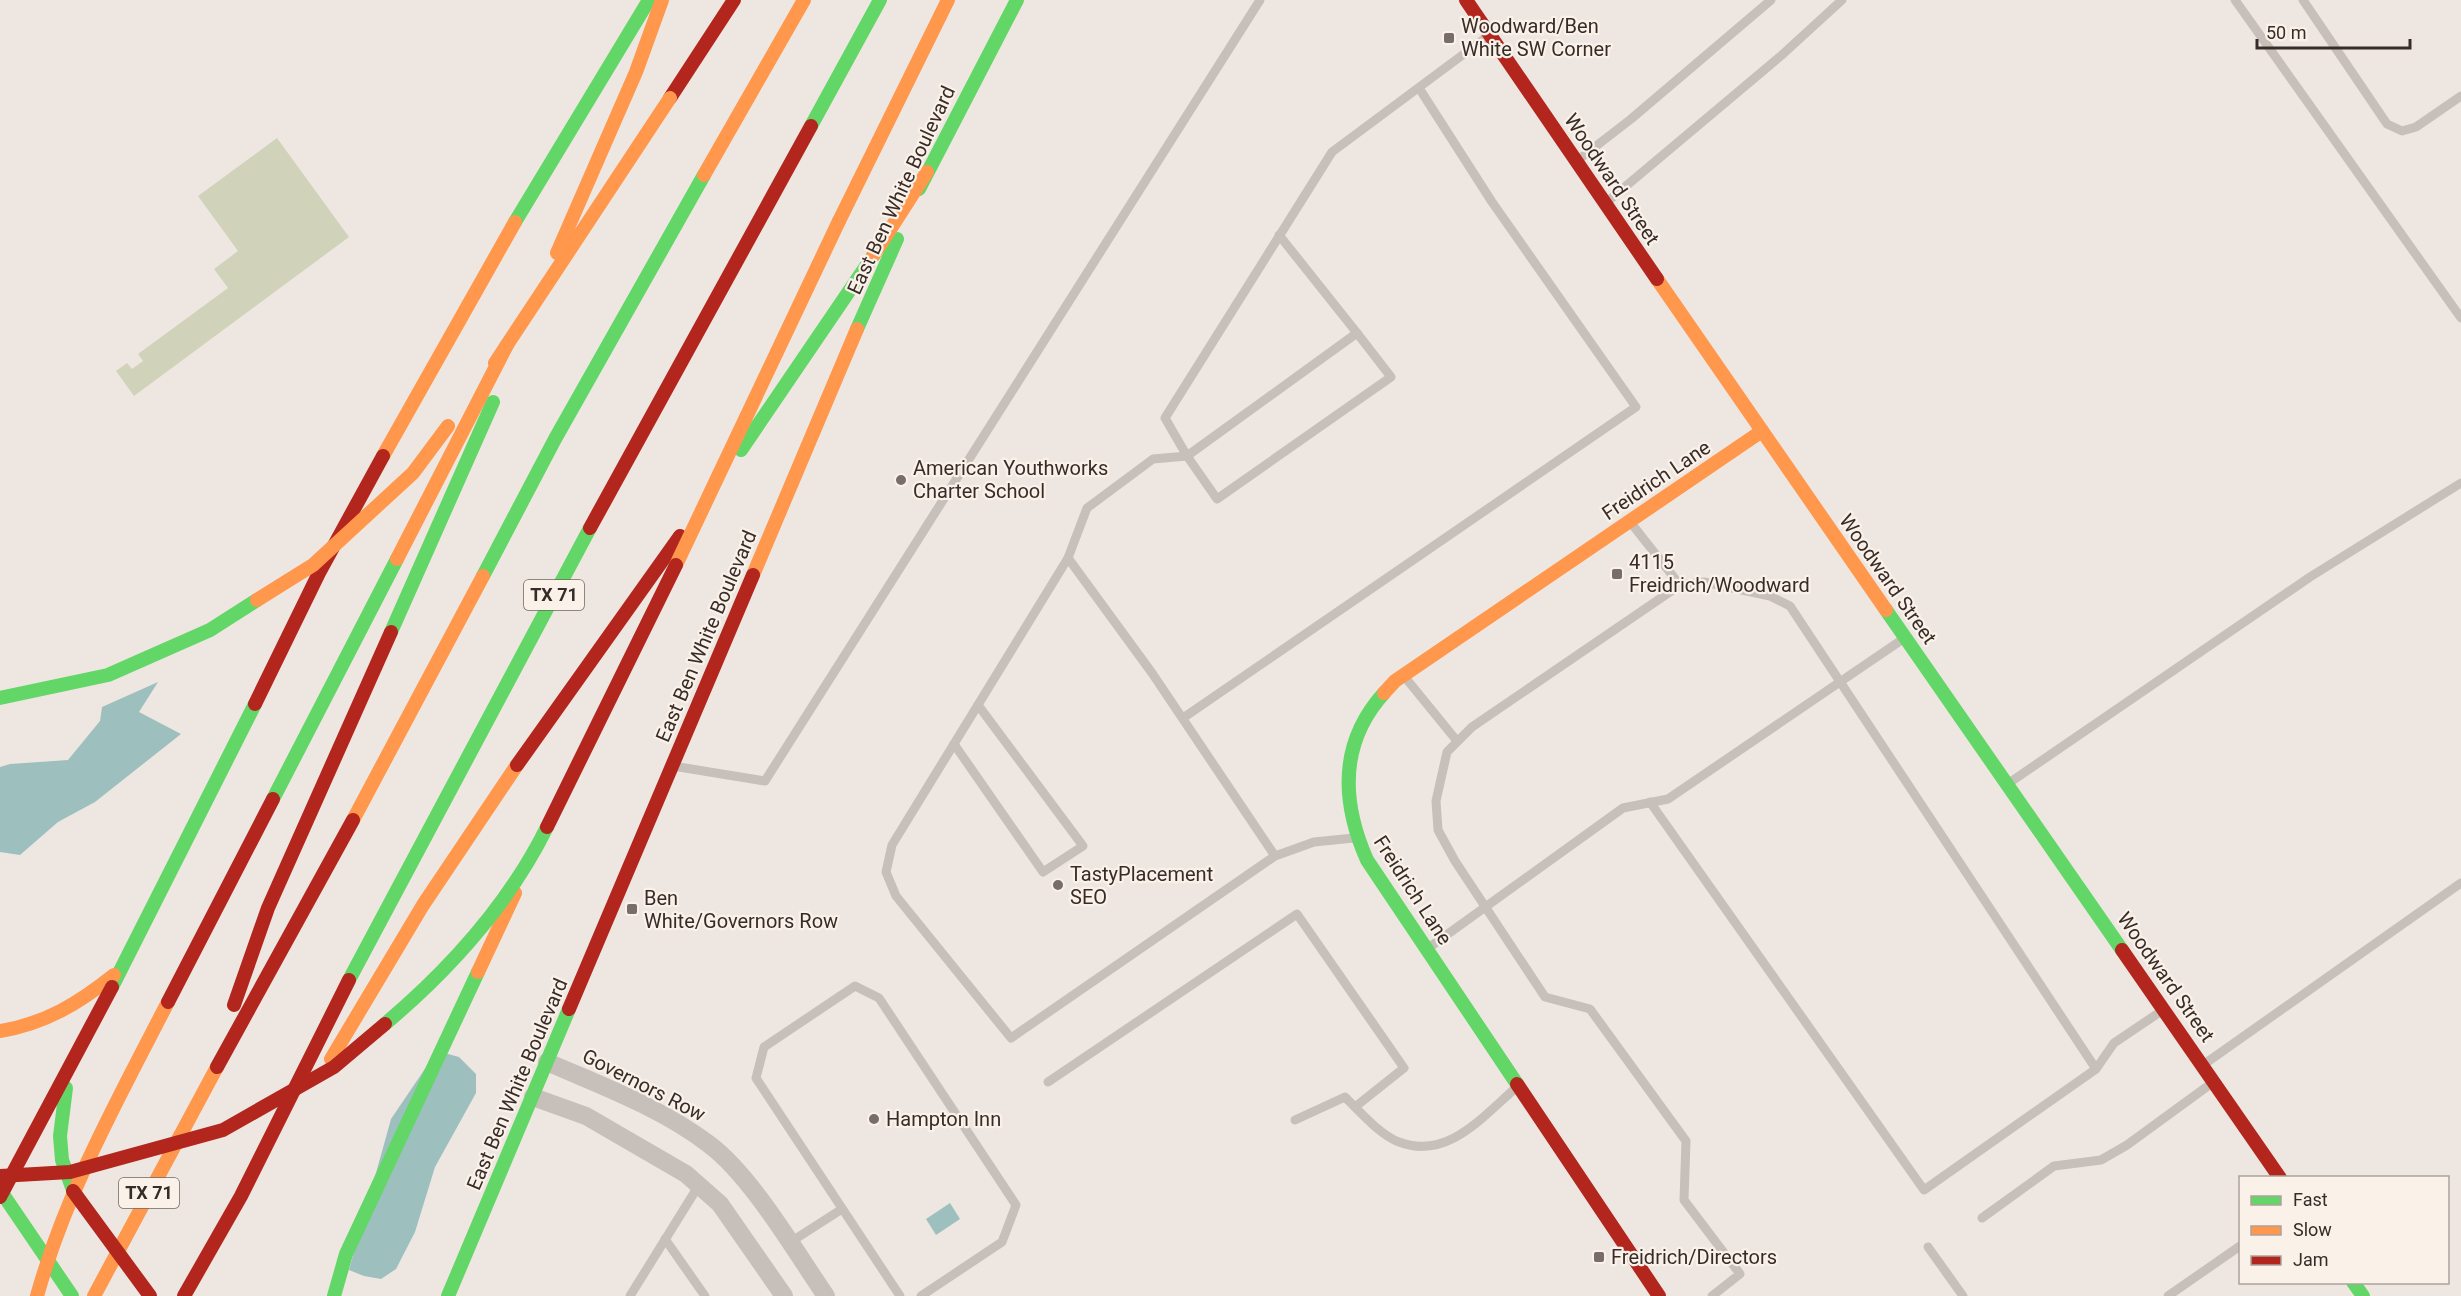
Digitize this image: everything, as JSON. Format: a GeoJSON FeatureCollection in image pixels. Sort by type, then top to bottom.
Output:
{"type":"FeatureCollection","features":[{"type":"Feature","properties":{"kind":"main road"},"geometry":{"type":"LineString","coordinates":[[72,1296],[1,1193],[68,1072],[194,828],[319,573],[461,315],[649,0]]}},
{"type":"Feature","properties":{"kind":"main road"},"geometry":{"type":"LineString","coordinates":[[204,1091],[268,908],[437,531],[631,83],[662,0]]}},
{"type":"Feature","properties":{"kind":"main road"},"geometry":{"type":"LineString","coordinates":[[0,698],[108,675],[210,630],[313,565],[413,473],[507,345],[735,0]]}},
{"type":"Feature","properties":{"kind":"main road","name":"TX 71"},"geometry":{"type":"LineString","coordinates":[[94,1296],[204,1091],[312,898],[555,440],[804,0]]}},
{"type":"Feature","properties":{"kind":"main road","name":"TX 71"},"geometry":{"type":"LineString","coordinates":[[184,1296],[241,1196],[352,975],[618,475],[880,0]]}},
{"type":"Feature","properties":{"kind":"main road"},"geometry":{"type":"LineString","coordinates":[[334,1296],[346,1254],[536,849],[643,636],[839,221],[948,0]]}},
{"type":"Feature","properties":{"kind":"main road","name":"East Ben White Boulevard"},"geometry":{"type":"LineString","coordinates":[[448,1296],[846,355],[927,172],[1017,0]]}},
{"type":"Feature","properties":{"kind":"main road","name":"Woodward Street"},"geometry":{"type":"LineString","coordinates":[[1466,0],[2279,1176]]}},
{"type":"Feature","properties":{"kind":"main road"},"geometry":{"type":"LineString","coordinates":[[241,1196],[350,1030],[423,905],[492,801],[832,318],[927,172]]}},
{"type":"Feature","properties":{"kind":"main road"},"geometry":{"type":"LineString","coordinates":[[38,1296],[44,1271],[92,1149],[507,345]]}},
{"type":"Feature","properties":{"kind":"main road","name":"Freidrich Lane"},"geometry":{"type":"LineString","coordinates":[[1659,1296],[1520,1085],[1367,860],[1357,838],[1347,797],[1349,763],[1359,732],[1375,703],[1403,676],[1762,431]]}},
{"type":"Feature","properties":{"kind":"main road"},"geometry":{"type":"LineString","coordinates":[[0,1176],[70,1172],[223,1130],[334,1068],[426,989],[478,931],[536,849]]}},
{"type":"Feature","properties":{"kind":"main road"},"geometry":{"type":"LineString","coordinates":[[0,1031],[38,1024],[78,1005],[121,969]]}},
{"type":"Feature","properties":{"kind":"main road"},"geometry":{"type":"LineString","coordinates":[[68,1072],[60,1136],[62,1160],[74,1191],[150,1296]]}},
{"type":"Feature","properties":{"kind":"street","name":"Governors Row"},"geometry":{"type":"LineString","coordinates":[[547,1062],[609,1089],[667,1119],[710,1145],[736,1171],[826,1296]]}},
{"type":"Feature","properties":{"kind":"street"},"geometry":{"type":"LineString","coordinates":[[533,1097],[586,1116],[686,1174],[720,1204],[784,1296]]}},
{"type":"Feature","properties":{"kind":"lane"},"geometry":{"type":"LineString","coordinates":[[672,766],[765,781],[1260,0]]}},
{"type":"Feature","properties":{"kind":"lane"},"geometry":{"type":"LineString","coordinates":[[1576,161],[1631,119],[1771,0]]}},
{"type":"Feature","properties":{"kind":"lane"},"geometry":{"type":"LineString","coordinates":[[1605,204],[1783,54],[1842,0]]}},
{"type":"Feature","properties":{"kind":"lane"},"geometry":{"type":"LineString","coordinates":[[2235,0],[2461,318]]}},
{"type":"Feature","properties":{"kind":"lane"},"geometry":{"type":"LineString","coordinates":[[2303,0],[2387,124],[2402,131],[2416,127],[2461,96]]}},
{"type":"Feature","properties":{"kind":"lane"},"geometry":{"type":"LineString","coordinates":[[1279,235],[1391,377],[1217,500],[1165,418],[1279,235],[1332,152],[1490,35]]}},
{"type":"Feature","properties":{"kind":"lane"},"geometry":{"type":"LineString","coordinates":[[1183,718],[1636,407],[1492,202],[1419,88]]}},
{"type":"Feature","properties":{"kind":"lane"},"geometry":{"type":"LineString","coordinates":[[1357,838],[1314,842],[1275,856],[1011,1038],[896,896],[886,872],[892,845],[1068,558],[1087,508],[1153,459],[1188,456],[1358,333]]}},
{"type":"Feature","properties":{"kind":"lane"},"geometry":{"type":"LineString","coordinates":[[2007,784],[2310,577],[2461,483]]}},
{"type":"Feature","properties":{"kind":"lane"},"geometry":{"type":"LineString","coordinates":[[1630,521],[1680,585]]}},
{"type":"Feature","properties":{"kind":"lane"},"geometry":{"type":"LineString","coordinates":[[1068,558],[1183,718],[1275,856]]}},
{"type":"Feature","properties":{"kind":"lane"},"geometry":{"type":"LineString","coordinates":[[1712,1296],[1740,1274],[1684,1200],[1686,1142],[1590,1009],[1545,997],[1455,861],[1438,830],[1436,801],[1447,752],[1472,727],[1680,585],[1704,582],[1770,596],[1790,606],[2096,1069]]}},
{"type":"Feature","properties":{"kind":"lane"},"geometry":{"type":"LineString","coordinates":[[1427,949],[1623,808],[1668,799],[1905,638]]}},
{"type":"Feature","properties":{"kind":"lane"},"geometry":{"type":"LineString","coordinates":[[1403,676],[1458,741]]}},
{"type":"Feature","properties":{"kind":"lane"},"geometry":{"type":"LineString","coordinates":[[954,744],[1043,872],[1083,846],[978,705]]}},
{"type":"Feature","properties":{"kind":"lane"},"geometry":{"type":"LineString","coordinates":[[1650,802],[1924,1190],[2096,1069],[2114,1043],[2164,1010]]}},
{"type":"Feature","properties":{"kind":"lane"},"geometry":{"type":"LineString","coordinates":[[2203,1065],[2461,883]]}},
{"type":"Feature","properties":{"kind":"lane"},"geometry":{"type":"LineString","coordinates":[[1048,1082],[1297,914],[1404,1068],[1355,1107]]}},
{"type":"Feature","properties":{"kind":"lane"},"geometry":{"type":"LineString","coordinates":[[900,1296],[756,1078],[764,1047],[855,986],[879,998],[1016,1205],[1002,1242],[921,1296]]}},
{"type":"Feature","properties":{"kind":"lane"},"geometry":{"type":"LineString","coordinates":[[1982,1218],[2054,1166],[2101,1160],[2127,1145],[2214,1082]]}},
{"type":"Feature","properties":{"kind":"lane"},"geometry":{"type":"LineString","coordinates":[[1295,1120],[1345,1097],[1398,1142],[1435,1147],[1455,1139],[1520,1085]]}},
{"type":"Feature","properties":{"kind":"lane"},"geometry":{"type":"LineString","coordinates":[[630,1296],[699,1185]]}},
{"type":"Feature","properties":{"kind":"lane"},"geometry":{"type":"LineString","coordinates":[[789,1243],[842,1209]]}},
{"type":"Feature","properties":{"kind":"lane"},"geometry":{"type":"LineString","coordinates":[[665,1239],[705,1296]]}},
{"type":"Feature","properties":{"kind":"lane"},"geometry":{"type":"LineString","coordinates":[[2168,1296],[2239,1247]]}},
{"type":"Feature","properties":{"kind":"lane"},"geometry":{"type":"LineString","coordinates":[[1928,1248],[1963,1296]]}},
{"type":"Feature","properties":{"kind":"green space"},"geometry":{"type":"Polygon","coordinates":[[[277,138],[349,237],[134,396],[116,371],[127,363],[132,369],[143,361],[138,354],[228,288],[214,269],[238,251],[198,196],[277,138]]]}},
{"type":"Feature","properties":{"kind":"water"},"geometry":{"type":"Polygon","coordinates":[[[158,682],[139,712],[181,734],[95,802],[58,822],[20,855],[0,852],[0,767],[10,764],[68,760],[100,721],[102,707],[158,682]]]}},
{"type":"Feature","properties":{"kind":"water"},"geometry":{"type":"Polygon","coordinates":[[[437,1051],[459,1057],[476,1074],[476,1093],[435,1167],[415,1232],[396,1269],[381,1279],[364,1276],[349,1270],[391,1119],[437,1051]]]}},
{"type":"Feature","properties":{"kind":"water"},"geometry":{"type":"Polygon","coordinates":[[[950,1203],[960,1219],[936,1235],[926,1219],[950,1203]]]}},
{"type":"Feature","properties":{"kind":"traffic: fast"},"geometry":{"type":"LineString","coordinates":[[515,222],[649,0]]}},
{"type":"Feature","properties":{"kind":"traffic: fast"},"geometry":{"type":"LineString","coordinates":[[811,126],[880,0]]}},
{"type":"Feature","properties":{"kind":"traffic: fast"},"geometry":{"type":"LineString","coordinates":[[919,189],[1017,0]]}},
{"type":"Feature","properties":{"kind":"traffic: fast"},"geometry":{"type":"LineString","coordinates":[[483,576],[555,439],[704,175]]}},
{"type":"Feature","properties":{"kind":"traffic: fast"},"geometry":{"type":"LineString","coordinates":[[857,329],[897,239]]}},
{"type":"Feature","properties":{"kind":"traffic: fast"},"geometry":{"type":"LineString","coordinates":[[741,450],[873,256]]}},
{"type":"Feature","properties":{"kind":"traffic: fast"},"geometry":{"type":"LineString","coordinates":[[391,632],[493,402]]}},
{"type":"Feature","properties":{"kind":"traffic: fast"},"geometry":{"type":"LineString","coordinates":[[349,980],[590,528]]}},
{"type":"Feature","properties":{"kind":"traffic: fast"},"geometry":{"type":"LineString","coordinates":[[273,799],[397,559]]}},
{"type":"Feature","properties":{"kind":"traffic: fast"},"geometry":{"type":"LineString","coordinates":[[0,698],[108,675],[210,630],[257,600]]}},
{"type":"Feature","properties":{"kind":"traffic: fast"},"geometry":{"type":"LineString","coordinates":[[1886,610],[2122,950]]}},
{"type":"Feature","properties":{"kind":"traffic: fast"},"geometry":{"type":"LineString","coordinates":[[1384,693],[1369,712],[1352,752],[1349,794],[1358,838],[1367,860],[1517,1084]]}},
{"type":"Feature","properties":{"kind":"traffic: fast"},"geometry":{"type":"LineString","coordinates":[[112,987],[255,704]]}},
{"type":"Feature","properties":{"kind":"traffic: fast"},"geometry":{"type":"LineString","coordinates":[[385,1024],[432,981],[476,934],[515,883],[547,827]]}},
{"type":"Feature","properties":{"kind":"traffic: fast"},"geometry":{"type":"LineString","coordinates":[[334,1296],[346,1254],[478,972]]}},
{"type":"Feature","properties":{"kind":"traffic: fast"},"geometry":{"type":"LineString","coordinates":[[448,1296],[569,1009]]}},
{"type":"Feature","properties":{"kind":"traffic: fast"},"geometry":{"type":"LineString","coordinates":[[66,1088],[60,1136],[62,1160],[73,1190]]}},
{"type":"Feature","properties":{"kind":"traffic: fast"},"geometry":{"type":"LineString","coordinates":[[0,1190],[72,1296]]}},
{"type":"Feature","properties":{"kind":"traffic: fast"},"geometry":{"type":"LineString","coordinates":[[2354,1284],[2363,1296]]}},
{"type":"Feature","properties":{"kind":"traffic: slow"},"geometry":{"type":"LineString","coordinates":[[557,253],[636,72],[662,0]]}},
{"type":"Feature","properties":{"kind":"traffic: slow"},"geometry":{"type":"LineString","coordinates":[[704,175],[804,0]]}},
{"type":"Feature","properties":{"kind":"traffic: slow"},"geometry":{"type":"LineString","coordinates":[[839,221],[948,0]]}},
{"type":"Feature","properties":{"kind":"traffic: slow"},"geometry":{"type":"LineString","coordinates":[[495,363],[670,98]]}},
{"type":"Feature","properties":{"kind":"traffic: slow"},"geometry":{"type":"LineString","coordinates":[[873,256],[927,172]]}},
{"type":"Feature","properties":{"kind":"traffic: slow"},"geometry":{"type":"LineString","coordinates":[[676,565],[839,221]]}},
{"type":"Feature","properties":{"kind":"traffic: slow"},"geometry":{"type":"LineString","coordinates":[[383,456],[515,222]]}},
{"type":"Feature","properties":{"kind":"traffic: slow"},"geometry":{"type":"LineString","coordinates":[[1657,279],[1886,610]]}},
{"type":"Feature","properties":{"kind":"traffic: slow"},"geometry":{"type":"LineString","coordinates":[[753,575],[857,329]]}},
{"type":"Feature","properties":{"kind":"traffic: slow"},"geometry":{"type":"LineString","coordinates":[[397,559],[507,345]]}},
{"type":"Feature","properties":{"kind":"traffic: slow"},"geometry":{"type":"LineString","coordinates":[[257,600],[313,565],[413,473],[448,426]]}},
{"type":"Feature","properties":{"kind":"traffic: slow"},"geometry":{"type":"LineString","coordinates":[[1384,693],[1395,681],[1762,431]]}},
{"type":"Feature","properties":{"kind":"traffic: slow"},"geometry":{"type":"LineString","coordinates":[[353,820],[483,576]]}},
{"type":"Feature","properties":{"kind":"traffic: slow"},"geometry":{"type":"LineString","coordinates":[[331,1059],[423,905],[517,765]]}},
{"type":"Feature","properties":{"kind":"traffic: slow"},"geometry":{"type":"LineString","coordinates":[[478,972],[515,893]]}},
{"type":"Feature","properties":{"kind":"traffic: slow"},"geometry":{"type":"LineString","coordinates":[[0,1031],[47,1018],[88,995],[114,975]]}},
{"type":"Feature","properties":{"kind":"traffic: slow"},"geometry":{"type":"LineString","coordinates":[[37,1296],[49,1257],[78,1182],[168,1002]]}},
{"type":"Feature","properties":{"kind":"traffic: slow"},"geometry":{"type":"LineString","coordinates":[[94,1296],[217,1067]]}},
{"type":"Feature","properties":{"kind":"traffic: jam"},"geometry":{"type":"LineString","coordinates":[[670,98],[734,0]]}},
{"type":"Feature","properties":{"kind":"traffic: jam"},"geometry":{"type":"LineString","coordinates":[[1466,0],[1657,279]]}},
{"type":"Feature","properties":{"kind":"traffic: jam"},"geometry":{"type":"LineString","coordinates":[[590,528],[811,126]]}},
{"type":"Feature","properties":{"kind":"traffic: jam"},"geometry":{"type":"LineString","coordinates":[[255,704],[319,573],[383,456]]}},
{"type":"Feature","properties":{"kind":"traffic: jam"},"geometry":{"type":"LineString","coordinates":[[517,765],[680,536]]}},
{"type":"Feature","properties":{"kind":"traffic: jam"},"geometry":{"type":"LineString","coordinates":[[547,827],[676,565]]}},
{"type":"Feature","properties":{"kind":"traffic: jam"},"geometry":{"type":"LineString","coordinates":[[569,1009],[753,575]]}},
{"type":"Feature","properties":{"kind":"traffic: jam"},"geometry":{"type":"LineString","coordinates":[[234,1005],[268,908],[391,632]]}},
{"type":"Feature","properties":{"kind":"traffic: jam"},"geometry":{"type":"LineString","coordinates":[[168,1002],[273,799]]}},
{"type":"Feature","properties":{"kind":"traffic: jam"},"geometry":{"type":"LineString","coordinates":[[217,1067],[353,820]]}},
{"type":"Feature","properties":{"kind":"traffic: jam"},"geometry":{"type":"LineString","coordinates":[[2122,950],[2279,1176]]}},
{"type":"Feature","properties":{"kind":"traffic: jam"},"geometry":{"type":"LineString","coordinates":[[184,1296],[241,1196],[349,980]]}},
{"type":"Feature","properties":{"kind":"traffic: jam"},"geometry":{"type":"LineString","coordinates":[[0,1197],[112,987]]}},
{"type":"Feature","properties":{"kind":"traffic: jam"},"geometry":{"type":"LineString","coordinates":[[0,1176],[70,1172],[223,1130],[334,1067],[385,1024]]}},
{"type":"Feature","properties":{"kind":"traffic: jam"},"geometry":{"type":"LineString","coordinates":[[1517,1084],[1659,1296]]}},
{"type":"Feature","properties":{"kind":"traffic: jam"},"geometry":{"type":"LineString","coordinates":[[73,1191],[150,1296]]}},
{"type":"Feature","properties":{"kind":"place","name":"Woodward/Ben White SW Corner"},"geometry":{"type":"Point","coordinates":[1449,38]}},
{"type":"Feature","properties":{"kind":"place","name":"American Youthworks Charter School"},"geometry":{"type":"Point","coordinates":[901,480]}},
{"type":"Feature","properties":{"kind":"place","name":"4115 Freidrich/Woodward"},"geometry":{"type":"Point","coordinates":[1617,574]}},
{"type":"Feature","properties":{"kind":"place","name":"TastyPlacement SEO"},"geometry":{"type":"Point","coordinates":[1058,885]}},
{"type":"Feature","properties":{"kind":"place","name":"Ben White/Governors Row"},"geometry":{"type":"Point","coordinates":[632,909]}},
{"type":"Feature","properties":{"kind":"place","name":"Hampton Inn"},"geometry":{"type":"Point","coordinates":[874,1119]}},
{"type":"Feature","properties":{"kind":"place","name":"Freidrich/Directors"},"geometry":{"type":"Point","coordinates":[1599,1257]}}]}
